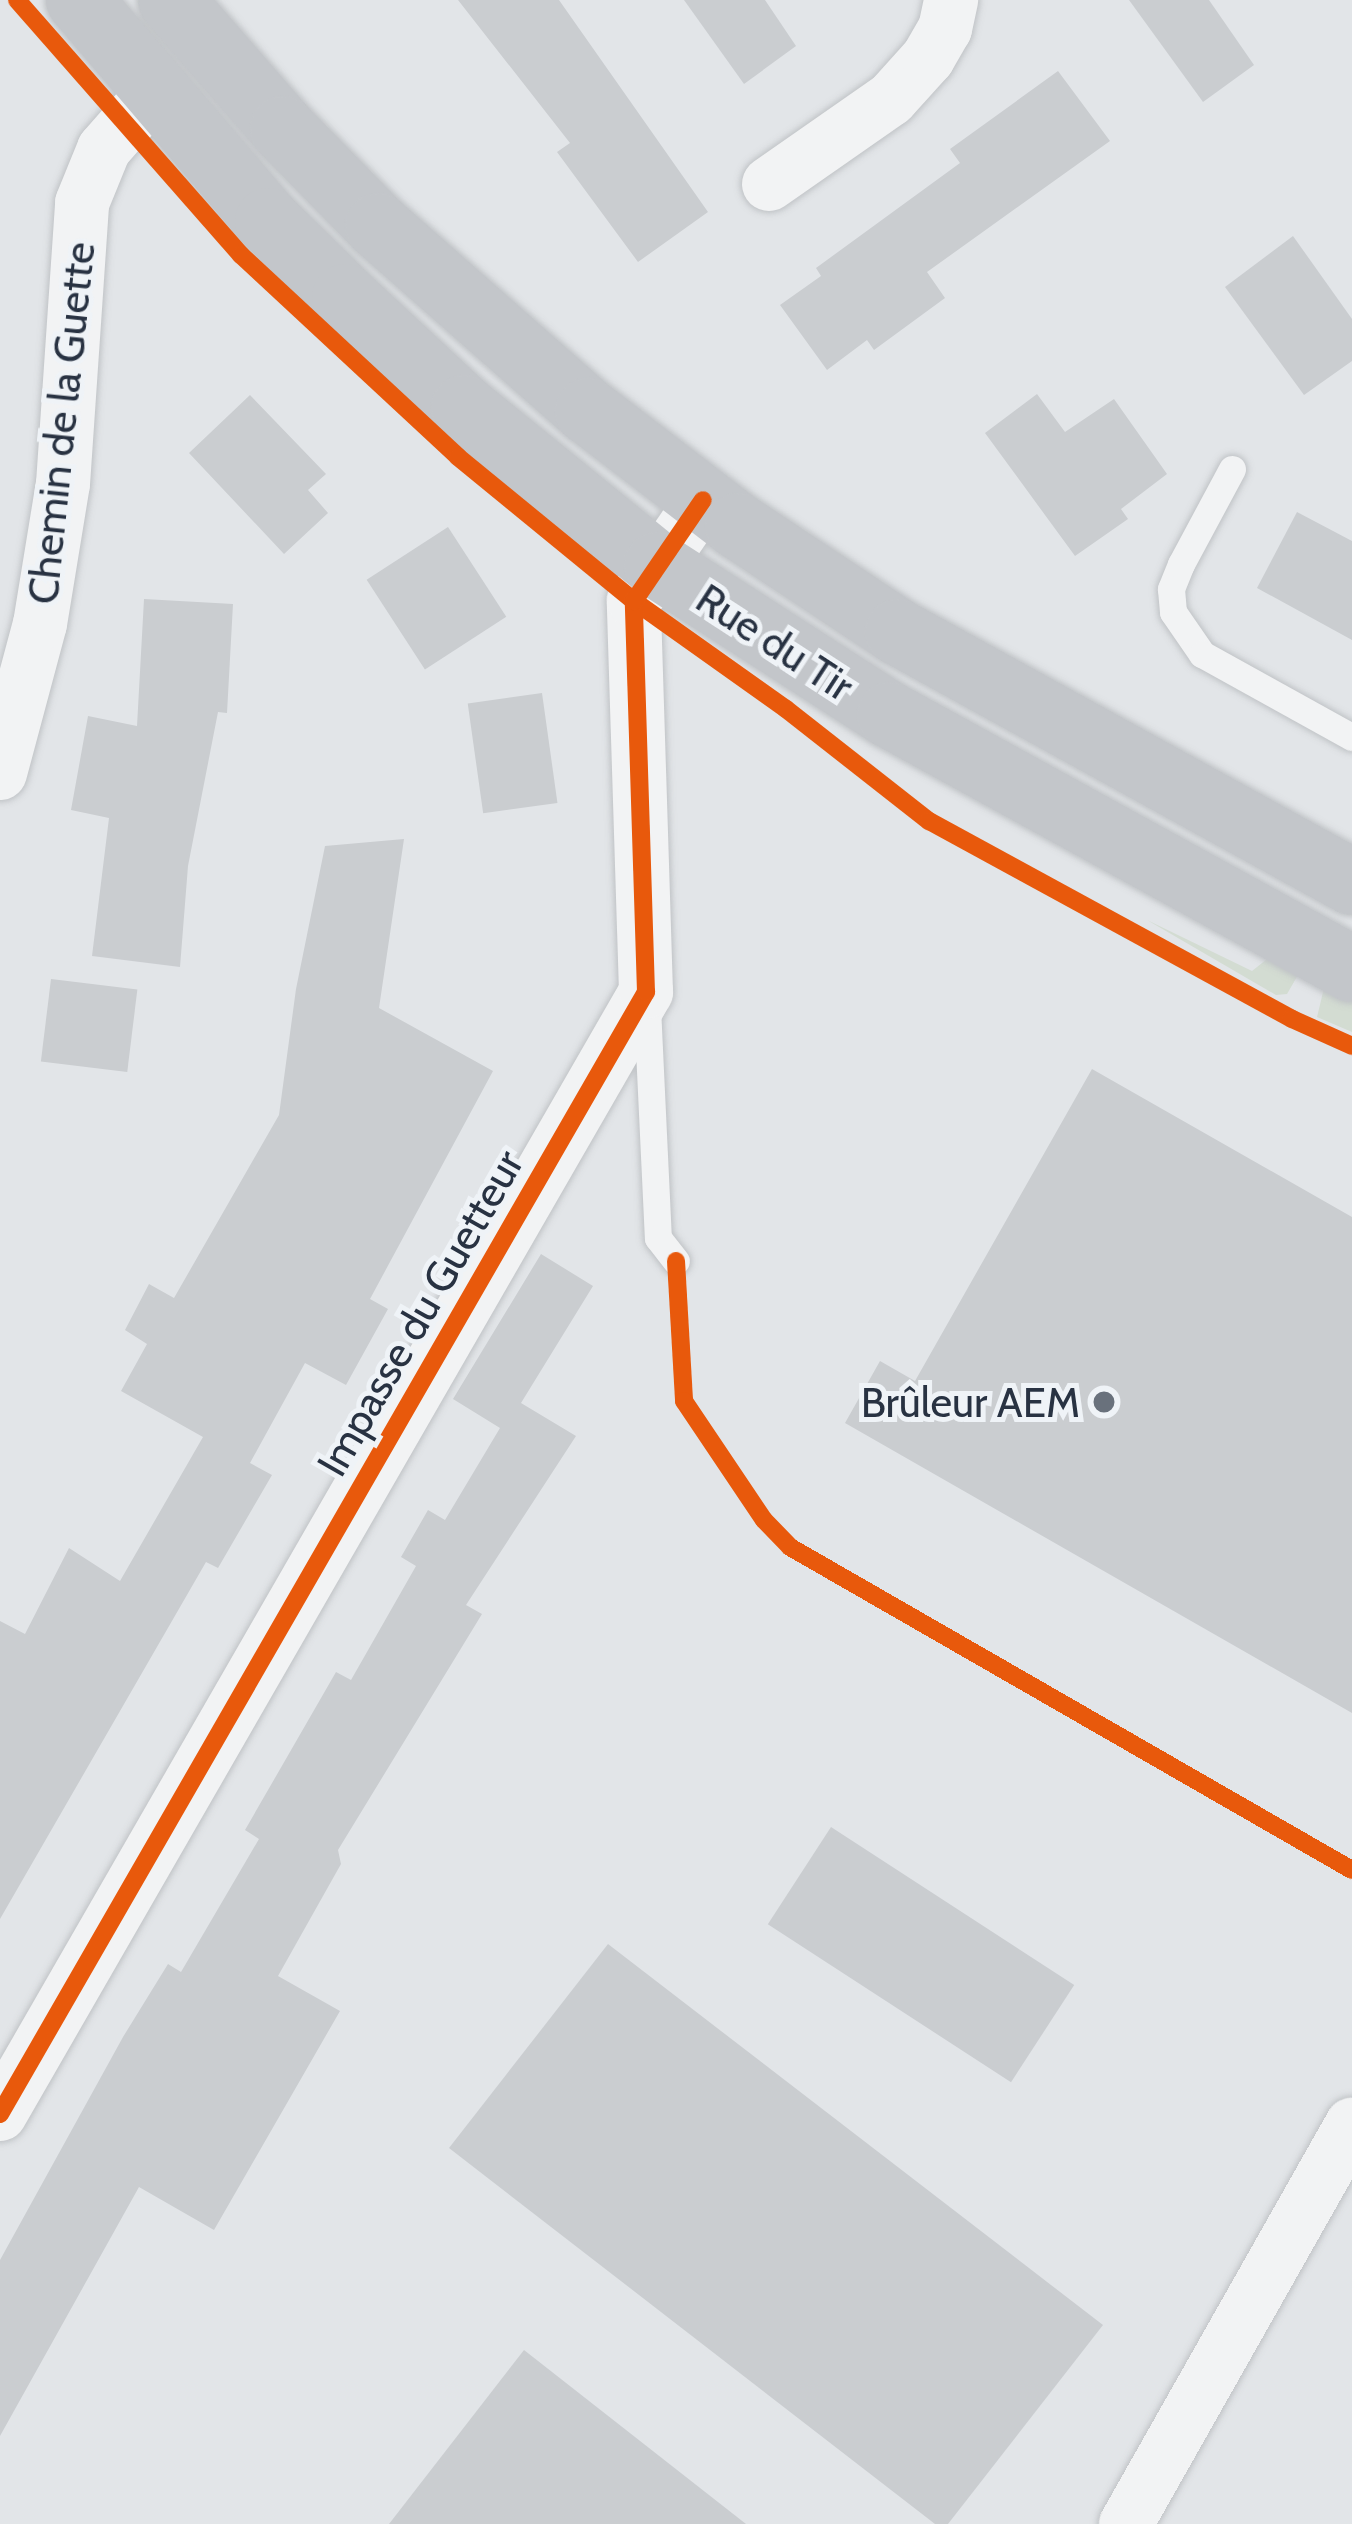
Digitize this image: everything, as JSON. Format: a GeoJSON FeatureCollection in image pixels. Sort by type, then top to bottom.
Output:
{"type":"FeatureCollection","features":[{"type":"Feature","properties":{"kind":"main road","name":"Rue du Tir"},"geometry":{"type":"LineString","coordinates":[[79,0],[268,221],[361,312],[464,407],[658,565],[890,715],[1352,969]]}},
{"type":"Feature","properties":{"kind":"main road","name":"Rue du Tir"},"geometry":{"type":"LineString","coordinates":[[171,0],[283,129],[378,226],[588,411],[703,500],[898,632],[1352,882]]}},
{"type":"Feature","properties":{"kind":"street"},"geometry":{"type":"LineString","coordinates":[[769,184],[891,99],[928,58],[944,29],[951,0]]}},
{"type":"Feature","properties":{"kind":"street","name":"Chemin de la Guette"},"geometry":{"type":"LineString","coordinates":[[0,773],[40,624],[63,484],[82,203],[104,149],[154,92]]}},
{"type":"Feature","properties":{"kind":"street"},"geometry":{"type":"LineString","coordinates":[[646,992],[634,601],[703,500]]}},
{"type":"Feature","properties":{"kind":"street","name":"Impasse du Guetteur"},"geometry":{"type":"LineString","coordinates":[[0,2114],[646,992]]}},
{"type":"Feature","properties":{"kind":"street"},"geometry":{"type":"LineString","coordinates":[[1126,2524],[1352,2124]]}},
{"type":"Feature","properties":{"kind":"lane"},"geometry":{"type":"LineString","coordinates":[[1232,469],[1181,564],[1171,589],[1173,612],[1202,654],[1352,737]]}},
{"type":"Feature","properties":{"kind":"lane"},"geometry":{"type":"LineString","coordinates":[[646,992],[658,1238],[676,1261]]}},
{"type":"Feature","properties":{"kind":"shaded area"},"geometry":{"type":"Polygon","coordinates":[[[1147,920],[1252,971],[1267,959],[1298,975],[1287,994],[1276,995],[1147,920]]]}},
{"type":"Feature","properties":{"kind":"shaded area"},"geometry":{"type":"Polygon","coordinates":[[[1325,984],[1352,992],[1352,1032],[1317,1017],[1325,984]]]}},
{"type":"Feature","properties":{"kind":"building"},"geometry":{"type":"Polygon","coordinates":[[[458,0],[559,0],[708,212],[638,262],[557,152],[570,143],[458,0]]]}},
{"type":"Feature","properties":{"kind":"building"},"geometry":{"type":"Polygon","coordinates":[[[684,0],[765,0],[796,46],[744,84],[684,0]]]}},
{"type":"Feature","properties":{"kind":"building"},"geometry":{"type":"Polygon","coordinates":[[[1129,0],[1209,0],[1254,65],[1203,102],[1129,0]]]}},
{"type":"Feature","properties":{"kind":"building"},"geometry":{"type":"Polygon","coordinates":[[[1058,71],[1110,141],[927,272],[945,298],[874,350],[867,340],[827,370],[780,305],[821,276],[816,268],[960,163],[950,149],[1058,71]]]}},
{"type":"Feature","properties":{"kind":"building"},"geometry":{"type":"Polygon","coordinates":[[[1293,236],[1352,319],[1352,361],[1304,395],[1225,287],[1293,236]]]}},
{"type":"Feature","properties":{"kind":"building"},"geometry":{"type":"Polygon","coordinates":[[[1037,394],[1065,432],[1114,399],[1167,474],[1121,509],[1128,519],[1075,556],[985,433],[1037,394]]]}},
{"type":"Feature","properties":{"kind":"building"},"geometry":{"type":"Polygon","coordinates":[[[250,395],[326,474],[308,490],[328,513],[284,554],[189,453],[250,395]]]}},
{"type":"Feature","properties":{"kind":"building"},"geometry":{"type":"Polygon","coordinates":[[[1297,512],[1352,541],[1352,640],[1257,588],[1297,512]]]}},
{"type":"Feature","properties":{"kind":"building"},"geometry":{"type":"Polygon","coordinates":[[[448,527],[506,617],[425,670],[367,580],[448,527]]]}},
{"type":"Feature","properties":{"kind":"building"},"geometry":{"type":"Polygon","coordinates":[[[144,599],[233,604],[227,713],[218,712],[188,866],[180,967],[92,956],[109,818],[71,810],[88,716],[137,726],[144,599]]]}},
{"type":"Feature","properties":{"kind":"building"},"geometry":{"type":"Polygon","coordinates":[[[542,693],[557,803],[483,813],[468,703],[542,693]]]}},
{"type":"Feature","properties":{"kind":"building"},"geometry":{"type":"Polygon","coordinates":[[[404,839],[379,1008],[493,1071],[370,1299],[388,1309],[346,1385],[305,1363],[250,1463],[272,1475],[218,1568],[206,1562],[0,1919],[0,1621],[25,1634],[69,1548],[120,1581],[203,1437],[121,1391],[147,1344],[125,1330],[149,1284],[174,1298],[279,1115],[296,989],[325,846],[404,839]]]}},
{"type":"Feature","properties":{"kind":"building"},"geometry":{"type":"Polygon","coordinates":[[[51,979],[137,990],[127,1072],[41,1061],[51,979]]]}},
{"type":"Feature","properties":{"kind":"building","name":"Brûleur AEM"},"geometry":{"type":"Polygon","coordinates":[[[1092,1069],[1352,1217],[1352,1713],[845,1423],[880,1361],[915,1381],[1092,1069]]]}},
{"type":"Feature","properties":{"kind":"building"},"geometry":{"type":"Polygon","coordinates":[[[541,1254],[593,1286],[521,1403],[576,1436],[466,1605],[482,1614],[338,1850],[341,1864],[278,1976],[340,2011],[214,2230],[139,2187],[0,2436],[0,2260],[123,2037],[168,1964],[181,1972],[259,1839],[245,1830],[336,1672],[351,1680],[416,1566],[401,1557],[428,1510],[445,1520],[500,1428],[453,1399],[541,1254]]]}},
{"type":"Feature","properties":{"kind":"building"},"geometry":{"type":"Polygon","coordinates":[[[831,1827],[1074,1985],[1011,2082],[768,1924],[831,1827]]]}},
{"type":"Feature","properties":{"kind":"building"},"geometry":{"type":"Polygon","coordinates":[[[608,1944],[1103,2325],[948,2524],[935,2524],[449,2148],[608,1944]]]}},
{"type":"Feature","properties":{"kind":"building"},"geometry":{"type":"Polygon","coordinates":[[[524,2350],[746,2524],[389,2524],[524,2350]]]}},
{"type":"Feature","properties":{"kind":"cycle path"},"geometry":{"type":"LineString","coordinates":[[17,0],[241,255],[458,457],[634,601],[786,709],[929,821],[1292,1019],[1352,1046]]}},
{"type":"Feature","properties":{"kind":"cycle path"},"geometry":{"type":"LineString","coordinates":[[0,2114],[646,992],[634,601],[703,500]]}},
{"type":"Feature","properties":{"kind":"cycle path"},"geometry":{"type":"LineString","coordinates":[[676,1261],[684,1401],[764,1520],[790,1547],[1352,1870]]}},
{"type":"Feature","properties":{"kind":"place","name":"Brûleur AEM"},"geometry":{"type":"Point","coordinates":[1104,1402]}}]}
